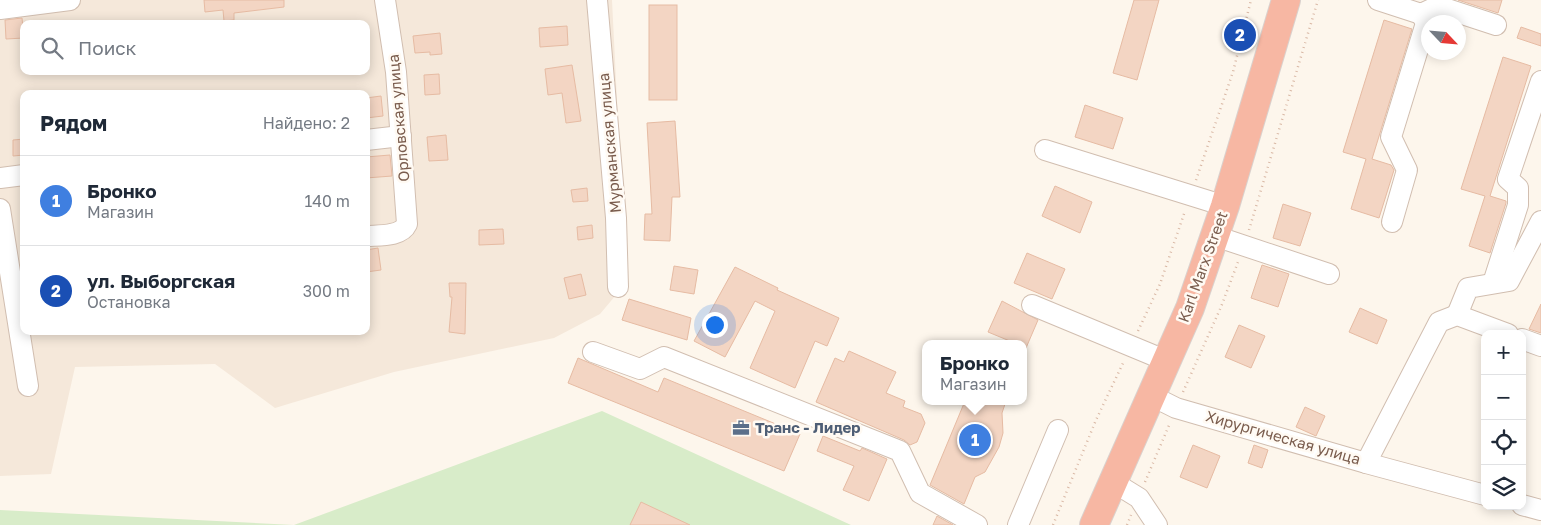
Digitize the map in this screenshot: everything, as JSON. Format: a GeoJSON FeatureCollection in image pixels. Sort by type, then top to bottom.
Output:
{"type":"FeatureCollection","features":[{"type":"Feature","properties":{"kind":"highway","name":"Karl Marx Street"},"geometry":{"type":"LineString","coordinates":[[1094,525],[1113,482],[1164,402],[1167,361],[1190,308],[1225,206],[1286,0]]}},
{"type":"Feature","properties":{"kind":"street"},"geometry":{"type":"LineString","coordinates":[[0,9],[70,0]]}},
{"type":"Feature","properties":{"kind":"street","name":"Орловская улица"},"geometry":{"type":"LineString","coordinates":[[370,236],[404,230],[407,224],[408,213],[396,72],[385,0]]}},
{"type":"Feature","properties":{"kind":"street","name":"Мурманская улица"},"geometry":{"type":"LineString","coordinates":[[597,0],[616,218],[618,287]]}},
{"type":"Feature","properties":{"kind":"street"},"geometry":{"type":"LineString","coordinates":[[1378,0],[1413,8],[1438,6],[1496,25]]}},
{"type":"Feature","properties":{"kind":"street"},"geometry":{"type":"LineString","coordinates":[[1392,222],[1407,170],[1391,137],[1426,23],[1413,8]]}},
{"type":"Feature","properties":{"kind":"street"},"geometry":{"type":"LineString","coordinates":[[1493,284],[1518,205],[1518,188],[1508,179],[1541,81]]}},
{"type":"Feature","properties":{"kind":"street"},"geometry":{"type":"LineString","coordinates":[[370,140],[401,136]]}},
{"type":"Feature","properties":{"kind":"street"},"geometry":{"type":"LineString","coordinates":[[1045,150],[1225,206]]}},
{"type":"Feature","properties":{"kind":"street"},"geometry":{"type":"LineString","coordinates":[[0,178],[20,176]]}},
{"type":"Feature","properties":{"kind":"street"},"geometry":{"type":"LineString","coordinates":[[0,209],[16,265],[20,305]]}},
{"type":"Feature","properties":{"kind":"street"},"geometry":{"type":"LineString","coordinates":[[1497,330],[1457,315],[1468,288],[1509,281],[1541,221]]}},
{"type":"Feature","properties":{"kind":"street"},"geometry":{"type":"LineString","coordinates":[[1215,236],[1329,274]]}},
{"type":"Feature","properties":{"kind":"street"},"geometry":{"type":"LineString","coordinates":[[1032,305],[1167,361]]}},
{"type":"Feature","properties":{"kind":"street","name":"Хирургическая улица"},"geometry":{"type":"LineString","coordinates":[[1164,402],[1366,463],[1439,322],[1457,315]]}},
{"type":"Feature","properties":{"kind":"street"},"geometry":{"type":"LineString","coordinates":[[23,335],[28,386]]}},
{"type":"Feature","properties":{"kind":"street"},"geometry":{"type":"LineString","coordinates":[[1526,340],[1541,346]]}},
{"type":"Feature","properties":{"kind":"street"},"geometry":{"type":"LineString","coordinates":[[593,352],[640,369],[664,357],[900,451],[920,493],[977,525]]}},
{"type":"Feature","properties":{"kind":"street"},"geometry":{"type":"LineString","coordinates":[[1018,525],[1058,430]]}},
{"type":"Feature","properties":{"kind":"street"},"geometry":{"type":"LineString","coordinates":[[1366,463],[1481,494]]}},
{"type":"Feature","properties":{"kind":"street"},"geometry":{"type":"LineString","coordinates":[[1113,482],[1139,498],[1157,525]]}},
{"type":"Feature","properties":{"kind":"street"},"geometry":{"type":"LineString","coordinates":[[1526,506],[1541,510]]}},
{"type":"Feature","properties":{"kind":"path"},"geometry":{"type":"LineString","coordinates":[[1053,525],[1096,420],[1160,284],[1233,72],[1251,0]]}},
{"type":"Feature","properties":{"kind":"path"},"geometry":{"type":"LineString","coordinates":[[1127,525],[1139,498],[1164,402],[1221,308],[1244,246],[1318,0]]}},
{"type":"Feature","properties":{"kind":"shaded area"},"geometry":{"type":"Polygon","coordinates":[[[0,0],[612,0],[626,283],[600,314],[554,338],[394,372],[275,408],[215,364],[75,367],[51,474],[0,476],[0,0]]]}},
{"type":"Feature","properties":{"kind":"green space"},"geometry":{"type":"Polygon","coordinates":[[[602,411],[851,525],[294,525],[602,411]]]}},
{"type":"Feature","properties":{"kind":"green space"},"geometry":{"type":"Polygon","coordinates":[[[0,510],[294,525],[0,525],[0,510]]]}},
{"type":"Feature","properties":{"kind":"building"},"geometry":{"type":"Polygon","coordinates":[[[204,0],[284,0],[284,7],[234,13],[234,20],[224,20],[223,10],[205,12],[204,0]]]}},
{"type":"Feature","properties":{"kind":"building"},"geometry":{"type":"Polygon","coordinates":[[[1134,0],[1159,0],[1137,80],[1113,73],[1134,0]]]}},
{"type":"Feature","properties":{"kind":"building"},"geometry":{"type":"Polygon","coordinates":[[[1458,0],[1502,0],[1498,13],[1458,0]]]}},
{"type":"Feature","properties":{"kind":"building"},"geometry":{"type":"Polygon","coordinates":[[[649,5],[677,5],[677,100],[649,100],[649,5]]]}},
{"type":"Feature","properties":{"kind":"building"},"geometry":{"type":"Polygon","coordinates":[[[22,18],[22,20],[20,20],[20,38],[6,39],[5,20],[22,18]]]}},
{"type":"Feature","properties":{"kind":"building"},"geometry":{"type":"Polygon","coordinates":[[[1384,20],[1412,29],[1372,159],[1391,165],[1394,170],[1379,218],[1351,209],[1366,159],[1343,152],[1384,20]]]}},
{"type":"Feature","properties":{"kind":"building"},"geometry":{"type":"Polygon","coordinates":[[[567,26],[568,45],[540,47],[539,28],[567,26]]]}},
{"type":"Feature","properties":{"kind":"building"},"geometry":{"type":"Polygon","coordinates":[[[1521,27],[1541,34],[1541,46],[1517,38],[1521,27]]]}},
{"type":"Feature","properties":{"kind":"building"},"geometry":{"type":"Polygon","coordinates":[[[440,33],[442,54],[430,55],[430,52],[415,53],[413,36],[440,33]]]}},
{"type":"Feature","properties":{"kind":"building"},"geometry":{"type":"Polygon","coordinates":[[[1503,57],[1531,66],[1490,196],[1506,201],[1506,203],[1490,253],[1469,246],[1485,196],[1461,189],[1503,57]]]}},
{"type":"Feature","properties":{"kind":"building"},"geometry":{"type":"Polygon","coordinates":[[[572,65],[581,121],[566,123],[562,93],[548,95],[545,69],[572,65]]]}},
{"type":"Feature","properties":{"kind":"building"},"geometry":{"type":"Polygon","coordinates":[[[439,74],[440,94],[425,95],[424,75],[439,74]]]}},
{"type":"Feature","properties":{"kind":"building"},"geometry":{"type":"Polygon","coordinates":[[[381,96],[383,116],[370,118],[370,97],[381,96]]]}},
{"type":"Feature","properties":{"kind":"building"},"geometry":{"type":"Polygon","coordinates":[[[1085,105],[1123,118],[1113,149],[1075,137],[1085,105]]]}},
{"type":"Feature","properties":{"kind":"building"},"geometry":{"type":"Polygon","coordinates":[[[675,121],[680,197],[672,197],[670,241],[644,240],[645,214],[652,214],[647,123],[675,121]]]}},
{"type":"Feature","properties":{"kind":"building"},"geometry":{"type":"Polygon","coordinates":[[[446,135],[448,160],[429,161],[427,137],[446,135]]]}},
{"type":"Feature","properties":{"kind":"building"},"geometry":{"type":"Polygon","coordinates":[[[20,139],[20,155],[13,156],[13,140],[20,139]]]}},
{"type":"Feature","properties":{"kind":"building"},"geometry":{"type":"Polygon","coordinates":[[[390,155],[392,176],[370,178],[370,157],[390,155]]]}},
{"type":"Feature","properties":{"kind":"building"},"geometry":{"type":"Polygon","coordinates":[[[1055,186],[1092,202],[1080,233],[1042,216],[1055,186]]]}},
{"type":"Feature","properties":{"kind":"building"},"geometry":{"type":"Polygon","coordinates":[[[587,188],[588,201],[573,202],[571,190],[587,188]]]}},
{"type":"Feature","properties":{"kind":"building"},"geometry":{"type":"Polygon","coordinates":[[[1283,204],[1311,213],[1300,246],[1273,238],[1283,204]]]}},
{"type":"Feature","properties":{"kind":"building"},"geometry":{"type":"Polygon","coordinates":[[[592,225],[593,238],[578,240],[577,227],[592,225]]]}},
{"type":"Feature","properties":{"kind":"building"},"geometry":{"type":"Polygon","coordinates":[[[503,229],[504,244],[479,245],[479,230],[503,229]]]}},
{"type":"Feature","properties":{"kind":"building"},"geometry":{"type":"Polygon","coordinates":[[[378,248],[381,270],[370,271],[370,249],[378,248]]]}},
{"type":"Feature","properties":{"kind":"building"},"geometry":{"type":"Polygon","coordinates":[[[1027,253],[1065,269],[1052,299],[1014,283],[1027,253]]]}},
{"type":"Feature","properties":{"kind":"building"},"geometry":{"type":"Polygon","coordinates":[[[1262,265],[1289,274],[1278,307],[1251,298],[1262,265]]]}},
{"type":"Feature","properties":{"kind":"building"},"geometry":{"type":"Polygon","coordinates":[[[674,266],[698,270],[694,294],[670,290],[674,266]]]}},
{"type":"Feature","properties":{"kind":"building"},"geometry":{"type":"Polygon","coordinates":[[[735,267],[778,288],[777,290],[839,318],[827,346],[815,341],[795,388],[750,368],[775,311],[755,301],[725,357],[694,341],[735,267]]]}},
{"type":"Feature","properties":{"kind":"building"},"geometry":{"type":"Polygon","coordinates":[[[581,274],[586,295],[569,299],[564,278],[581,274]]]}},
{"type":"Feature","properties":{"kind":"building"},"geometry":{"type":"Polygon","coordinates":[[[449,283],[466,283],[465,334],[449,332],[452,297],[450,297],[449,283]]]}},
{"type":"Feature","properties":{"kind":"building"},"geometry":{"type":"Polygon","coordinates":[[[629,299],[691,318],[687,340],[622,320],[629,299]]]}},
{"type":"Feature","properties":{"kind":"building"},"geometry":{"type":"Polygon","coordinates":[[[1002,301],[1038,320],[1027,346],[1027,340],[1007,340],[988,332],[1002,301]]]}},
{"type":"Feature","properties":{"kind":"building"},"geometry":{"type":"Polygon","coordinates":[[[1541,304],[1541,333],[1529,329],[1541,304]]]}},
{"type":"Feature","properties":{"kind":"building"},"geometry":{"type":"Polygon","coordinates":[[[1360,308],[1387,320],[1377,344],[1349,332],[1360,308]]]}},
{"type":"Feature","properties":{"kind":"building"},"geometry":{"type":"Polygon","coordinates":[[[1239,325],[1265,336],[1251,368],[1225,357],[1239,325]]]}},
{"type":"Feature","properties":{"kind":"building"},"geometry":{"type":"Polygon","coordinates":[[[849,351],[896,372],[886,393],[905,401],[903,407],[921,414],[925,423],[917,442],[910,445],[904,440],[816,402],[835,358],[844,362],[849,351]]]}},
{"type":"Feature","properties":{"kind":"building"},"geometry":{"type":"Polygon","coordinates":[[[578,358],[658,392],[664,378],[800,434],[784,471],[568,383],[578,358]]]}},
{"type":"Feature","properties":{"kind":"building"},"geometry":{"type":"Polygon","coordinates":[[[963,405],[1005,405],[1002,413],[1003,433],[999,447],[985,472],[975,477],[964,504],[930,485],[963,405]]]}},
{"type":"Feature","properties":{"kind":"building"},"geometry":{"type":"Polygon","coordinates":[[[1305,407],[1325,416],[1316,436],[1296,427],[1305,407]]]}},
{"type":"Feature","properties":{"kind":"building"},"geometry":{"type":"Polygon","coordinates":[[[823,436],[860,451],[862,448],[887,459],[869,501],[843,490],[854,466],[817,451],[823,436]]]}},
{"type":"Feature","properties":{"kind":"building"},"geometry":{"type":"Polygon","coordinates":[[[1193,445],[1220,456],[1207,488],[1180,477],[1193,445]]]}},
{"type":"Feature","properties":{"kind":"building"},"geometry":{"type":"Polygon","coordinates":[[[1254,445],[1268,450],[1262,468],[1248,463],[1254,445]]]}},
{"type":"Feature","properties":{"kind":"building"},"geometry":{"type":"Polygon","coordinates":[[[641,502],[690,525],[630,525],[641,502]]]}},
{"type":"Feature","properties":{"kind":"building"},"geometry":{"type":"Polygon","coordinates":[[[937,516],[953,525],[933,525],[937,516]]]}},
{"type":"Feature","properties":{"kind":"place","name":"ул. Выборгская"},"geometry":{"type":"Point","coordinates":[1240,35]}},
{"type":"Feature","properties":{"kind":"place","name":"Транс - Лидер"},"geometry":{"type":"Point","coordinates":[741,428]}},
{"type":"Feature","properties":{"kind":"place","name":"Бронко"},"geometry":{"type":"Point","coordinates":[975,440]}}]}
